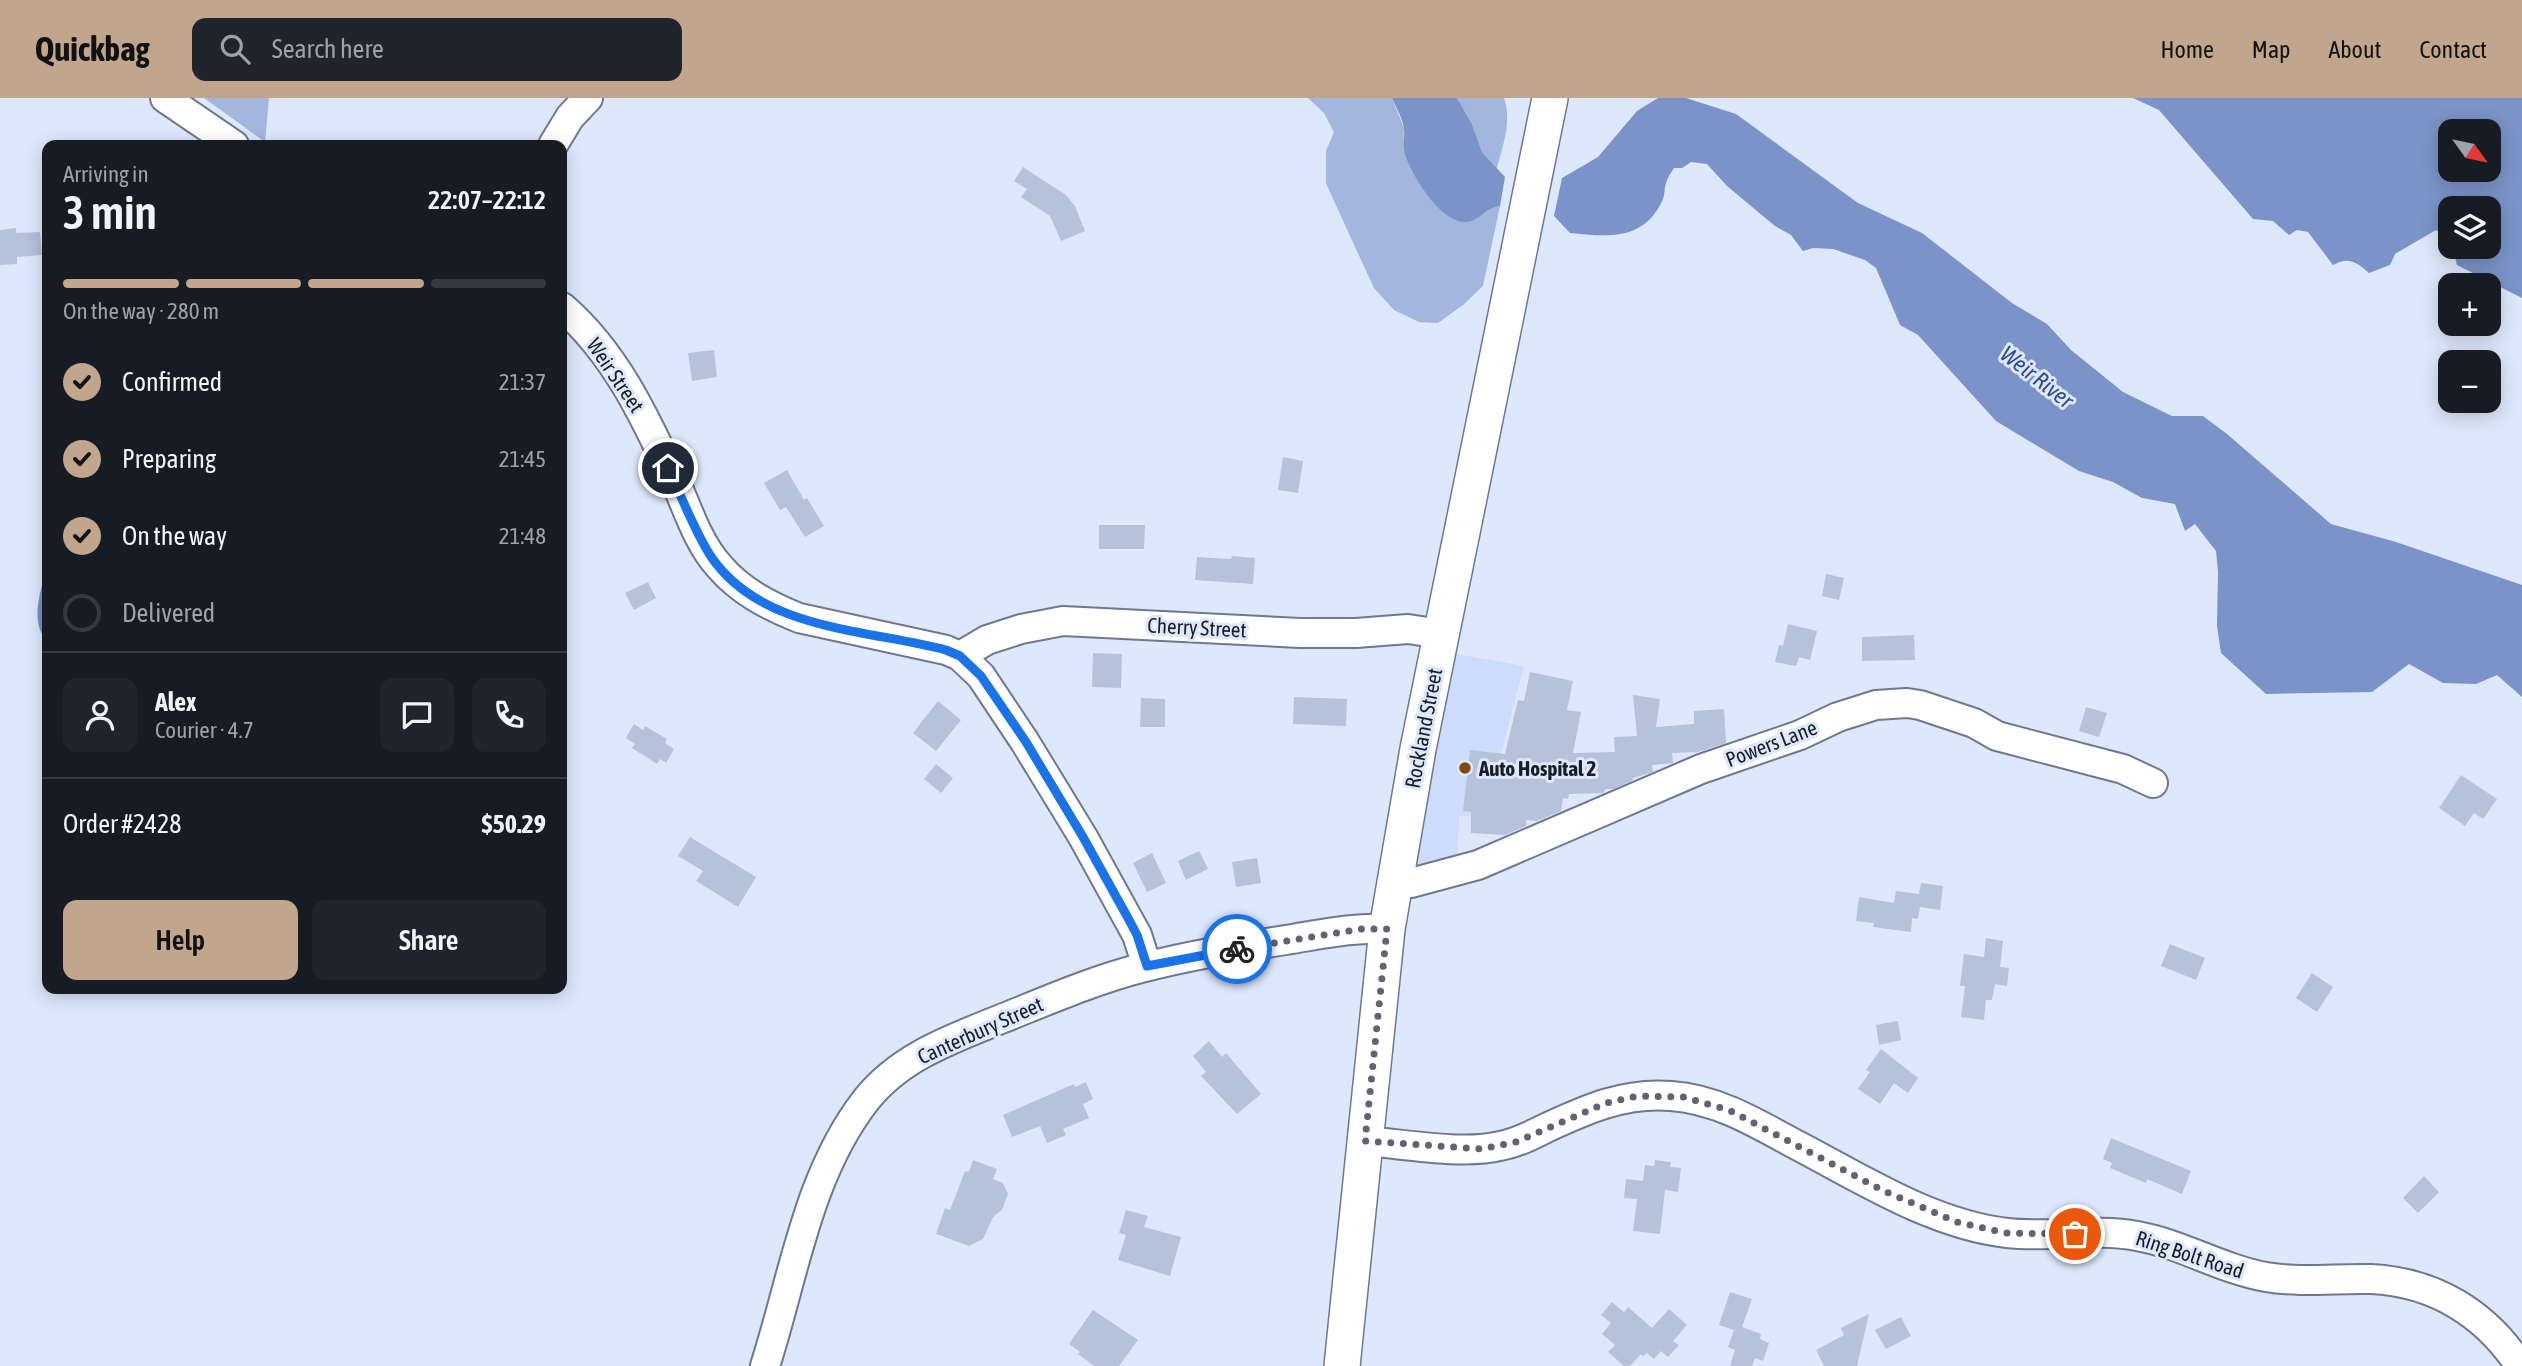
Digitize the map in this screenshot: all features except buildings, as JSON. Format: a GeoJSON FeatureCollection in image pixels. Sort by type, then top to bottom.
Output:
{"type":"FeatureCollection","features":[{"type":"Feature","properties":{"kind":"main road","name":"Rockland Street"},"geometry":{"type":"LineString","coordinates":[[1342,1366],[1394,883],[1441,634],[1550,98]]}},
{"type":"Feature","properties":{"kind":"street"},"geometry":{"type":"LineString","coordinates":[[165,98],[227,140]]}},
{"type":"Feature","properties":{"kind":"street"},"geometry":{"type":"LineString","coordinates":[[556,140],[570,117],[588,98]]}},
{"type":"Feature","properties":{"kind":"street","name":"Weir Street"},"geometry":{"type":"LineString","coordinates":[[567,312],[604,351],[627,387],[641,410],[702,539],[729,577],[761,601],[799,618],[933,647],[960,656],[981,676],[1056,792],[1137,935],[1147,966]]}},
{"type":"Feature","properties":{"kind":"street","name":"Cherry Street"},"geometry":{"type":"LineString","coordinates":[[960,656],[987,640],[1021,629],[1063,621],[1300,633],[1408,629],[1441,634]]}},
{"type":"Feature","properties":{"kind":"street","name":"Powers Lane"},"geometry":{"type":"LineString","coordinates":[[1394,883],[1411,883],[1478,865],[1701,769],[1800,736],[1838,717],[1876,705],[1920,705],[1974,723],[1997,736],[2123,769],[2153,783]]}},
{"type":"Feature","properties":{"kind":"street","name":"Canterbury Street"},"geometry":{"type":"LineString","coordinates":[[765,1366],[801,1238],[819,1186],[848,1128],[875,1090],[898,1069],[940,1044],[1051,999],[1147,966],[1296,938],[1361,929],[1387,929]]}},
{"type":"Feature","properties":{"kind":"street","name":"Ring Bolt Road"},"geometry":{"type":"LineString","coordinates":[[1365,1141],[1482,1149],[1516,1142],[1590,1108],[1614,1101],[1652,1095],[1683,1097],[1729,1110],[1884,1191],[1941,1216],[1972,1226],[2023,1234],[2126,1234],[2159,1241],[2234,1270],[2266,1277],[2301,1280],[2370,1279],[2418,1287],[2448,1299],[2476,1315],[2497,1334],[2520,1366]]}},
{"type":"Feature","properties":{"kind":"shaded area"},"geometry":{"type":"Polygon","coordinates":[[[204,98],[269,98],[265,140],[204,98]]]}},
{"type":"Feature","properties":{"kind":"shaded area"},"geometry":{"type":"Polygon","coordinates":[[[1308,98],[1392,98],[1404,128],[1403,149],[1476,219],[1489,207],[1500,206],[1483,286],[1438,323],[1419,322],[1394,310],[1374,288],[1326,183],[1326,151],[1334,132],[1324,113],[1308,98]]]}},
{"type":"Feature","properties":{"kind":"shaded area"},"geometry":{"type":"Polygon","coordinates":[[[1457,98],[1504,98],[1507,125],[1497,168],[1482,152],[1472,124],[1457,98]]]}},
{"type":"Feature","properties":{"kind":"shaded area","name":"Auto Hospital 2"},"geometry":{"type":"Polygon","coordinates":[[[1451,653],[1524,666],[1501,753],[1499,782],[1474,816],[1459,816],[1457,863],[1413,873],[1451,653]]]}},
{"type":"Feature","properties":{"kind":"water"},"geometry":{"type":"Polygon","coordinates":[[[1392,98],[1457,98],[1472,124],[1482,152],[1505,177],[1500,206],[1466,222],[1456,220],[1437,206],[1419,183],[1407,160],[1403,148],[1403,125],[1392,98]]]}},
{"type":"Feature","properties":{"kind":"water","name":"Weir River"},"geometry":{"type":"Polygon","coordinates":[[[1658,98],[1686,98],[1736,114],[1858,203],[1922,233],[2012,303],[2047,324],[2071,350],[2123,392],[2172,416],[2203,416],[2331,524],[2396,542],[2522,585],[2522,697],[2497,675],[2476,684],[2443,683],[2409,664],[2372,692],[2266,694],[2221,653],[2217,626],[2216,551],[2195,524],[2185,531],[2175,504],[2142,498],[2113,482],[2079,471],[1996,421],[1918,335],[1900,325],[1876,268],[1865,260],[1833,249],[1813,248],[1803,251],[1791,235],[1775,226],[1727,186],[1707,164],[1691,162],[1682,168],[1674,168],[1667,179],[1663,199],[1655,213],[1636,229],[1611,235],[1570,233],[1554,216],[1562,178],[1598,157],[1637,111],[1658,98]]]}},
{"type":"Feature","properties":{"kind":"water"},"geometry":{"type":"Polygon","coordinates":[[[2133,98],[2522,98],[2522,298],[2501,287],[2501,273],[2473,273],[2457,265],[2455,259],[2501,259],[2501,196],[2438,196],[2438,231],[2436,230],[2395,254],[2390,265],[2369,273],[2348,261],[2333,265],[2308,232],[2297,230],[2289,235],[2273,221],[2253,219],[2159,110],[2133,98]]]}},
{"type":"Feature","properties":{"kind":"water"},"geometry":{"type":"Polygon","coordinates":[[[42,587],[42,633],[38,615],[42,587]]]}},
{"type":"Feature","properties":{"kind":"way so far"},"geometry":{"type":"LineString","coordinates":[[1237,949],[1361,929],[1387,929],[1365,1141],[1461,1149],[1499,1147],[1606,1103],[1637,1096],[1683,1097],[1729,1110],[1884,1191],[1957,1222],[2006,1233],[2075,1234]]}},
{"type":"Feature","properties":{"kind":"place","name":"Auto Hospital 2"},"geometry":{"type":"Point","coordinates":[1465,768]}},
{"type":"Feature","properties":{"kind":"route"},"geometry":{"type":"LineString","coordinates":[[668,468],[710,554],[729,577],[761,601],[799,618],[946,650],[970,664],[1026,742],[1083,837],[1137,935],[1147,966],[1237,949]]}}]}
